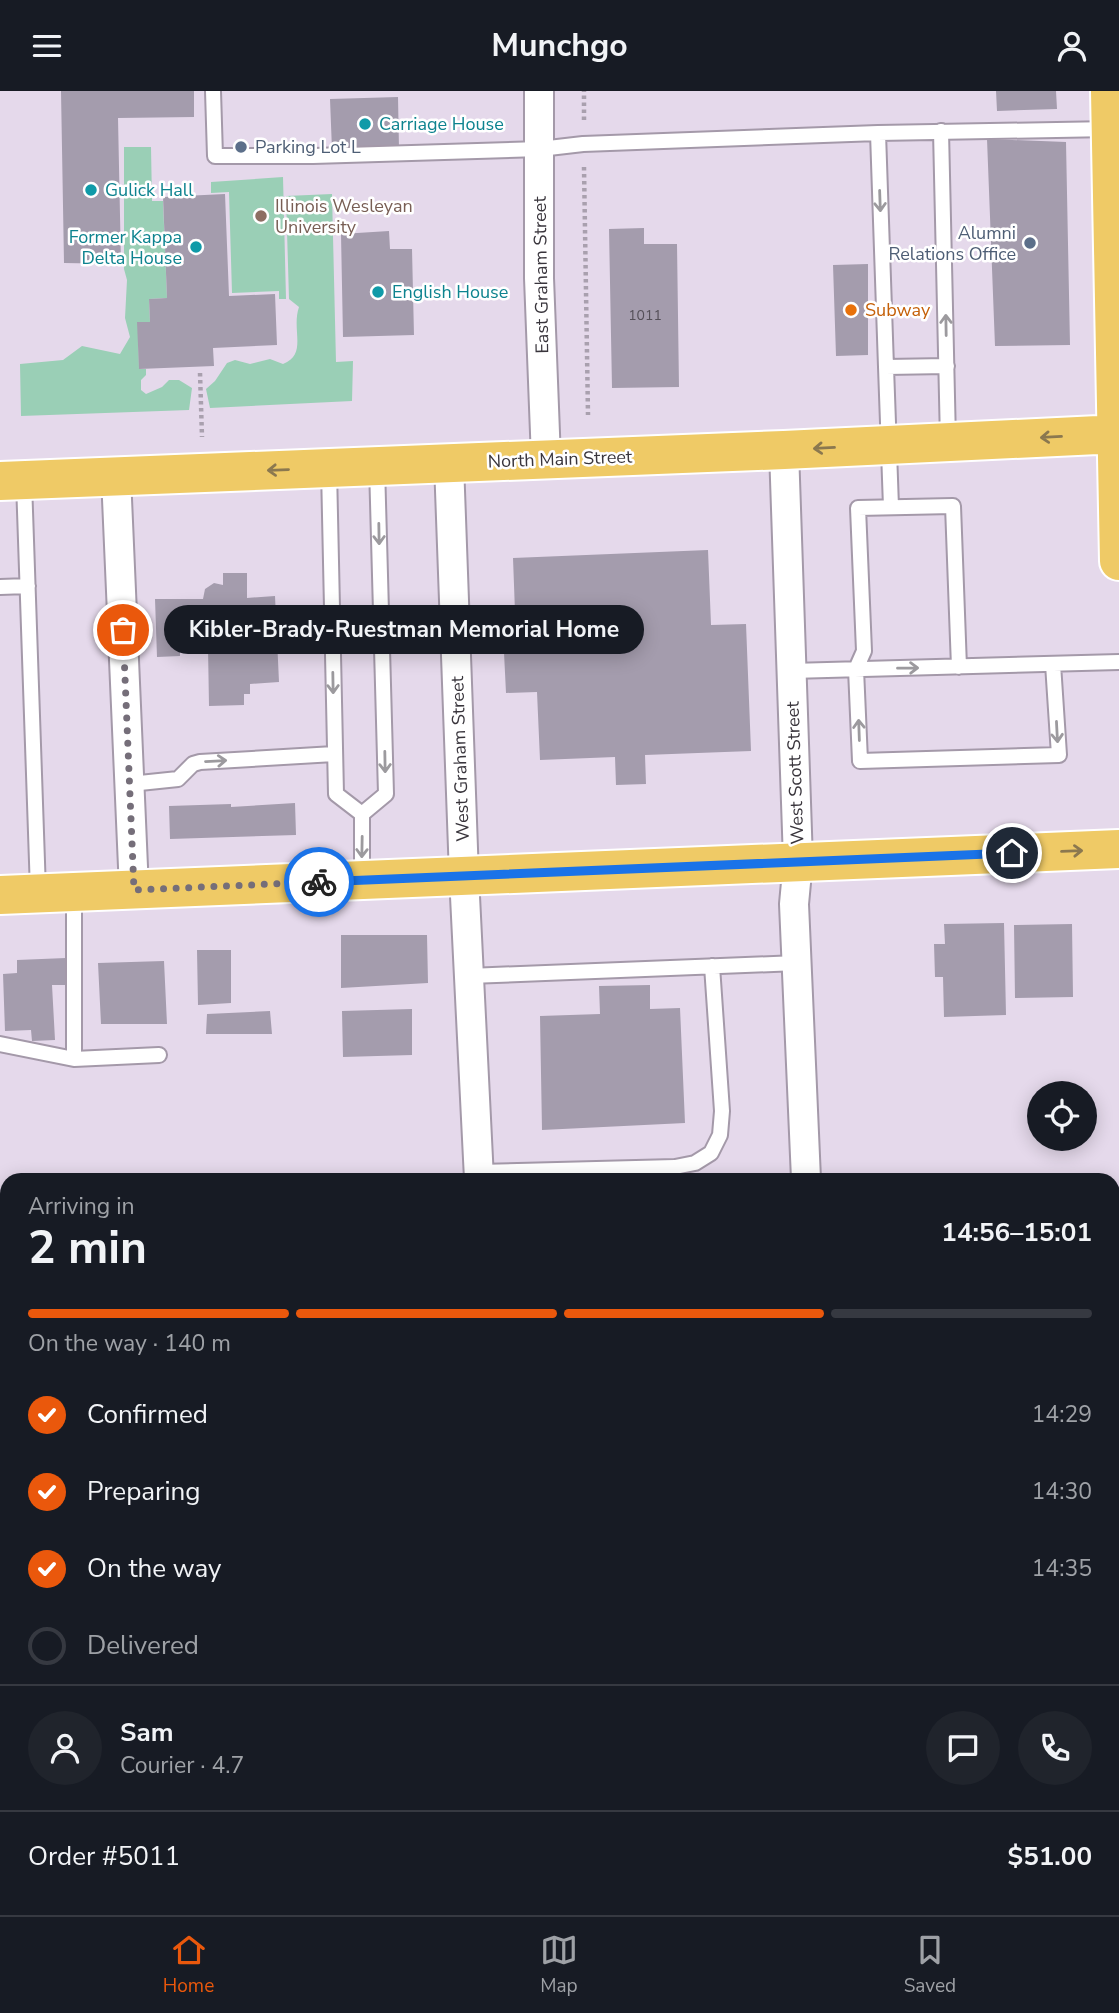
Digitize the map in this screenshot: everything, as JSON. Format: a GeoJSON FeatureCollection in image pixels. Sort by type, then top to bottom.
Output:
{"type":"FeatureCollection","features":[{"type":"Feature","properties":{"kind":"main road"},"geometry":{"type":"LineString","coordinates":[[1110,91],[1115,129],[1119,561]]}},
{"type":"Feature","properties":{"kind":"main road","name":"North Main Street"},"geometry":{"type":"LineString","coordinates":[[12,481],[889,446],[1117,434]]}},
{"type":"Feature","properties":{"kind":"main road"},"geometry":{"type":"LineString","coordinates":[[0,895],[1119,849]]}},
{"type":"Feature","properties":{"kind":"street","name":"East Graham Street"},"geometry":{"type":"LineString","coordinates":[[539,91],[538,278],[546,459]]}},
{"type":"Feature","properties":{"kind":"street","name":"West Scott Street"},"geometry":{"type":"LineString","coordinates":[[783,450],[798,861],[794,904],[806,1173]]}},
{"type":"Feature","properties":{"kind":"street","name":"West Graham Street"},"geometry":{"type":"LineString","coordinates":[[449,463],[464,876],[479,1173]]}},
{"type":"Feature","properties":{"kind":"street"},"geometry":{"type":"LineString","coordinates":[[116,476],[134,890]]}},
{"type":"Feature","properties":{"kind":"lane"},"geometry":{"type":"LineString","coordinates":[[213,91],[215,156],[313,156],[540,149],[583,144],[942,131],[1115,129]]}},
{"type":"Feature","properties":{"kind":"lane"},"geometry":{"type":"LineString","coordinates":[[942,131],[948,442]]}},
{"type":"Feature","properties":{"kind":"lane"},"geometry":{"type":"LineString","coordinates":[[878,133],[891,507]]}},
{"type":"Feature","properties":{"kind":"lane"},"geometry":{"type":"LineString","coordinates":[[886,367],[947,366]]}},
{"type":"Feature","properties":{"kind":"lane"},"geometry":{"type":"LineString","coordinates":[[362,814],[386,794],[377,466]]}},
{"type":"Feature","properties":{"kind":"lane"},"geometry":{"type":"LineString","coordinates":[[329,468],[336,794],[362,814]]}},
{"type":"Feature","properties":{"kind":"lane"},"geometry":{"type":"LineString","coordinates":[[12,481],[28,586],[74,1059]]}},
{"type":"Feature","properties":{"kind":"lane"},"geometry":{"type":"LineString","coordinates":[[959,667],[953,506],[858,508],[864,651],[856,669],[860,761],[1059,755],[1053,664]]}},
{"type":"Feature","properties":{"kind":"lane"},"geometry":{"type":"LineString","coordinates":[[0,587],[28,586]]}},
{"type":"Feature","properties":{"kind":"lane"},"geometry":{"type":"LineString","coordinates":[[791,671],[1119,662]]}},
{"type":"Feature","properties":{"kind":"lane"},"geometry":{"type":"LineString","coordinates":[[130,784],[178,779],[193,764],[200,762],[334,754]]}},
{"type":"Feature","properties":{"kind":"lane"},"geometry":{"type":"LineString","coordinates":[[362,814],[362,880]]}},
{"type":"Feature","properties":{"kind":"lane"},"geometry":{"type":"LineString","coordinates":[[469,976],[797,963]]}},
{"type":"Feature","properties":{"kind":"lane"},"geometry":{"type":"LineString","coordinates":[[544,1173],[675,1167],[695,1163],[711,1153],[720,1135],[722,1111],[712,966]]}},
{"type":"Feature","properties":{"kind":"lane"},"geometry":{"type":"LineString","coordinates":[[0,1044],[74,1059],[159,1055]]}},
{"type":"Feature","properties":{"kind":"path"},"geometry":{"type":"LineString","coordinates":[[584,91],[588,415]]}},
{"type":"Feature","properties":{"kind":"path"},"geometry":{"type":"LineString","coordinates":[[200,373],[203,473]]}},
{"type":"Feature","properties":{"kind":"green space"},"geometry":{"type":"Polygon","coordinates":[[[124,147],[151,147],[152,201],[163,201],[167,298],[149,299],[150,322],[138,322],[139,369],[146,369],[146,375],[141,380],[141,390],[146,394],[162,387],[169,380],[179,380],[192,388],[189,410],[21,416],[20,364],[63,360],[82,346],[120,354],[130,337],[125,318],[127,280],[124,269],[124,147]]]}},
{"type":"Feature","properties":{"kind":"green space"},"geometry":{"type":"Polygon","coordinates":[[[283,177],[286,299],[279,299],[279,291],[232,293],[229,192],[211,193],[211,182],[283,177]]]}},
{"type":"Feature","properties":{"kind":"green space"},"geometry":{"type":"Polygon","coordinates":[[[332,194],[336,362],[353,361],[352,401],[210,408],[206,389],[227,363],[235,360],[250,364],[270,359],[283,364],[295,354],[299,307],[289,299],[286,196],[332,194]]]}},
{"type":"Feature","properties":{"kind":"building","name":"Gulick Hall"},"geometry":{"type":"Polygon","coordinates":[[[61,91],[194,91],[194,117],[118,118],[121,264],[64,263],[61,91]]]}},
{"type":"Feature","properties":{"kind":"building"},"geometry":{"type":"Polygon","coordinates":[[[996,91],[1056,91],[1057,109],[997,111],[996,91]]]}},
{"type":"Feature","properties":{"kind":"building","name":"Carriage House"},"geometry":{"type":"Polygon","coordinates":[[[398,97],[399,149],[332,150],[330,99],[398,97]]]}},
{"type":"Feature","properties":{"kind":"building","name":"Alumni Relations Office"},"geometry":{"type":"Polygon","coordinates":[[[987,139],[1066,142],[1070,345],[995,346],[987,139]]]}},
{"type":"Feature","properties":{"kind":"building","name":"Former Kappa Delta House"},"geometry":{"type":"Polygon","coordinates":[[[225,194],[229,296],[275,294],[277,345],[213,348],[214,366],[139,369],[137,322],[150,322],[149,299],[167,298],[163,197],[225,194]]]}},
{"type":"Feature","properties":{"kind":"building"},"geometry":{"type":"Polygon","coordinates":[[[644,228],[644,244],[677,244],[679,387],[612,388],[609,229],[644,228]]]}},
{"type":"Feature","properties":{"kind":"building","name":"English House"},"geometry":{"type":"Polygon","coordinates":[[[389,231],[390,249],[412,249],[414,335],[343,337],[341,234],[389,231]]]}},
{"type":"Feature","properties":{"kind":"building","name":"Subway"},"geometry":{"type":"Polygon","coordinates":[[[868,264],[868,355],[836,356],[833,265],[868,264]]]}},
{"type":"Feature","properties":{"kind":"building"},"geometry":{"type":"Polygon","coordinates":[[[708,550],[711,625],[746,624],[751,751],[645,755],[646,784],[616,785],[615,757],[540,760],[537,692],[506,693],[502,612],[515,612],[513,558],[708,550]]]}},
{"type":"Feature","properties":{"kind":"building"},"geometry":{"type":"Polygon","coordinates":[[[223,573],[247,573],[247,598],[275,596],[279,682],[250,684],[250,694],[244,694],[244,705],[209,706],[208,647],[180,647],[180,656],[157,657],[155,599],[203,599],[205,589],[214,583],[223,585],[223,573]]]}},
{"type":"Feature","properties":{"kind":"building"},"geometry":{"type":"Polygon","coordinates":[[[295,803],[296,835],[170,839],[169,806],[231,804],[231,807],[295,803]]]}},
{"type":"Feature","properties":{"kind":"building"},"geometry":{"type":"Polygon","coordinates":[[[1004,923],[1006,1015],[944,1017],[943,977],[935,977],[934,944],[945,944],[944,924],[1004,923]]]}},
{"type":"Feature","properties":{"kind":"building"},"geometry":{"type":"Polygon","coordinates":[[[1072,924],[1073,997],[1015,998],[1014,925],[1072,924]]]}},
{"type":"Feature","properties":{"kind":"building"},"geometry":{"type":"Polygon","coordinates":[[[341,935],[427,935],[428,983],[341,988],[341,935]]]}},
{"type":"Feature","properties":{"kind":"building"},"geometry":{"type":"Polygon","coordinates":[[[197,950],[231,950],[231,1003],[198,1005],[197,950]]]}},
{"type":"Feature","properties":{"kind":"building"},"geometry":{"type":"Polygon","coordinates":[[[66,958],[67,985],[52,985],[55,1040],[32,1041],[31,1030],[5,1031],[3,974],[17,973],[17,960],[66,958]]]}},
{"type":"Feature","properties":{"kind":"building"},"geometry":{"type":"Polygon","coordinates":[[[164,961],[167,1024],[101,1024],[98,963],[164,961]]]}},
{"type":"Feature","properties":{"kind":"building"},"geometry":{"type":"Polygon","coordinates":[[[650,985],[650,1009],[680,1008],[685,1123],[542,1130],[540,1016],[600,1014],[599,986],[650,985]]]}},
{"type":"Feature","properties":{"kind":"building"},"geometry":{"type":"Polygon","coordinates":[[[412,1009],[412,1055],[343,1057],[342,1011],[412,1009]]]}},
{"type":"Feature","properties":{"kind":"building"},"geometry":{"type":"Polygon","coordinates":[[[270,1011],[272,1034],[206,1034],[207,1014],[270,1011]]]}},
{"type":"Feature","properties":{"kind":"way so far"},"geometry":{"type":"LineString","coordinates":[[123,630],[134,890],[319,882]]}},
{"type":"Feature","properties":{"kind":"place","name":"Carriage House"},"geometry":{"type":"Point","coordinates":[365,124]}},
{"type":"Feature","properties":{"kind":"place","name":"Parking Lot L"},"geometry":{"type":"Point","coordinates":[241,147]}},
{"type":"Feature","properties":{"kind":"place","name":"Gulick Hall"},"geometry":{"type":"Point","coordinates":[91,190]}},
{"type":"Feature","properties":{"kind":"place","name":"Illinois Wesleyan University"},"geometry":{"type":"Point","coordinates":[261,216]}},
{"type":"Feature","properties":{"kind":"place","name":"Alumni Relations Office"},"geometry":{"type":"Point","coordinates":[1030,243]}},
{"type":"Feature","properties":{"kind":"place","name":"Former Kappa Delta House"},"geometry":{"type":"Point","coordinates":[196,247]}},
{"type":"Feature","properties":{"kind":"place","name":"English House"},"geometry":{"type":"Point","coordinates":[378,292]}},
{"type":"Feature","properties":{"kind":"place","name":"Subway"},"geometry":{"type":"Point","coordinates":[851,310]}},
{"type":"Feature","properties":{"kind":"place","name":"Kibler-Brady-Ruestman Memorial Home"},"geometry":{"type":"Point","coordinates":[123,630]}},
{"type":"Feature","properties":{"kind":"route"},"geometry":{"type":"LineString","coordinates":[[319,882],[1012,853]]}}]}
